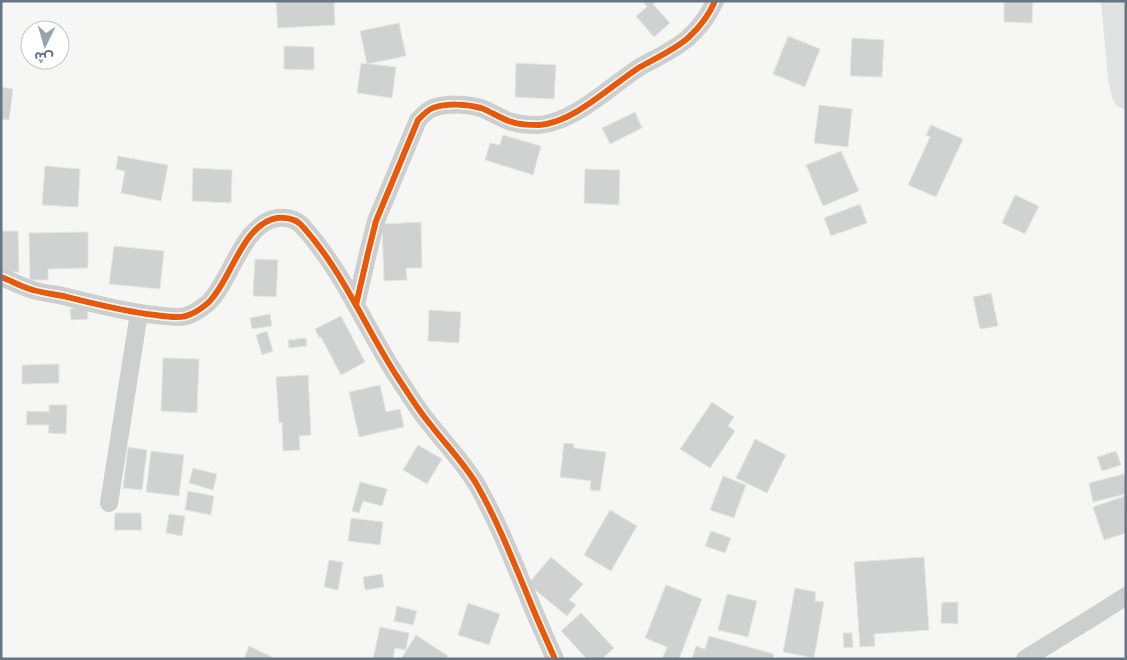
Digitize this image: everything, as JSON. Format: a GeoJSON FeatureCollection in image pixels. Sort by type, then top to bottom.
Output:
{"type":"FeatureCollection","features":[{"type":"Feature","properties":{"kind":"main road"},"geometry":{"type":"LineString","coordinates":[[1115,1],[1122,78],[1126,95]]}},
{"type":"Feature","properties":{"kind":"street"},"geometry":{"type":"LineString","coordinates":[[356,305],[376,221],[418,120],[431,108],[469,105],[481,108],[514,123],[540,124],[556,121],[588,105],[638,68],[676,47],[688,38],[708,16],[715,1]]}},
{"type":"Feature","properties":{"kind":"street"},"geometry":{"type":"LineString","coordinates":[[1,277],[34,290],[128,311],[185,316],[208,302],[220,288],[245,243],[261,226],[270,220],[279,218],[295,220],[303,226],[326,256],[396,376],[430,425],[452,449],[476,484],[503,535],[555,659]]}},
{"type":"Feature","properties":{"kind":"street"},"geometry":{"type":"LineString","coordinates":[[109,503],[140,313]]}},
{"type":"Feature","properties":{"kind":"street"},"geometry":{"type":"LineString","coordinates":[[1025,659],[1126,596]]}},
{"type":"Feature","properties":{"kind":"building"},"geometry":{"type":"Polygon","coordinates":[[[276,1],[334,1],[335,25],[278,28],[276,1]]]}},
{"type":"Feature","properties":{"kind":"building"},"geometry":{"type":"Polygon","coordinates":[[[643,1],[657,1],[653,4],[670,23],[654,37],[636,16],[647,7],[643,1]]]}},
{"type":"Feature","properties":{"kind":"building"},"geometry":{"type":"Polygon","coordinates":[[[1004,1],[1033,1],[1032,23],[1004,22],[1004,1]]]}},
{"type":"Feature","properties":{"kind":"building"},"geometry":{"type":"Polygon","coordinates":[[[399,23],[406,56],[367,64],[360,31],[399,23]]]}},
{"type":"Feature","properties":{"kind":"building"},"geometry":{"type":"Polygon","coordinates":[[[788,36],[820,49],[805,87],[773,74],[788,36]]]}},
{"type":"Feature","properties":{"kind":"building"},"geometry":{"type":"Polygon","coordinates":[[[852,38],[884,40],[882,77],[850,76],[852,38]]]}},
{"type":"Feature","properties":{"kind":"building"},"geometry":{"type":"Polygon","coordinates":[[[284,46],[314,47],[314,70],[284,69],[284,46]]]}},
{"type":"Feature","properties":{"kind":"building"},"geometry":{"type":"Polygon","coordinates":[[[361,63],[396,67],[392,98],[357,93],[361,63]]]}},
{"type":"Feature","properties":{"kind":"building"},"geometry":{"type":"Polygon","coordinates":[[[516,63],[556,65],[554,99],[515,97],[516,63]]]}},
{"type":"Feature","properties":{"kind":"building"},"geometry":{"type":"Polygon","coordinates":[[[1,87],[13,89],[9,120],[1,119],[1,87]]]}},
{"type":"Feature","properties":{"kind":"building"},"geometry":{"type":"Polygon","coordinates":[[[819,105],[852,109],[848,147],[814,143],[819,105]]]}},
{"type":"Feature","properties":{"kind":"building"},"geometry":{"type":"Polygon","coordinates":[[[635,112],[642,128],[610,144],[602,128],[635,112]]]}},
{"type":"Feature","properties":{"kind":"building"},"geometry":{"type":"Polygon","coordinates":[[[931,125],[963,139],[936,197],[908,185],[930,137],[926,135],[931,125]]]}},
{"type":"Feature","properties":{"kind":"building"},"geometry":{"type":"Polygon","coordinates":[[[503,135],[541,146],[533,175],[485,160],[490,143],[500,145],[503,135]]]}},
{"type":"Feature","properties":{"kind":"building"},"geometry":{"type":"Polygon","coordinates":[[[841,151],[859,191],[823,206],[806,165],[841,151]]]}},
{"type":"Feature","properties":{"kind":"building"},"geometry":{"type":"Polygon","coordinates":[[[118,156],[168,165],[161,201],[121,193],[125,171],[116,169],[118,156]]]}},
{"type":"Feature","properties":{"kind":"building"},"geometry":{"type":"Polygon","coordinates":[[[45,166],[80,169],[78,207],[42,205],[45,166]]]}},
{"type":"Feature","properties":{"kind":"building"},"geometry":{"type":"Polygon","coordinates":[[[193,168],[232,170],[231,203],[192,201],[193,168]]]}},
{"type":"Feature","properties":{"kind":"building"},"geometry":{"type":"Polygon","coordinates":[[[585,169],[620,170],[619,205],[584,203],[585,169]]]}},
{"type":"Feature","properties":{"kind":"building"},"geometry":{"type":"Polygon","coordinates":[[[1015,195],[1039,206],[1025,234],[1002,223],[1015,195]]]}},
{"type":"Feature","properties":{"kind":"building"},"geometry":{"type":"Polygon","coordinates":[[[860,204],[867,223],[831,236],[824,218],[860,204]]]}},
{"type":"Feature","properties":{"kind":"building"},"geometry":{"type":"Polygon","coordinates":[[[421,222],[422,268],[406,268],[407,280],[384,281],[382,224],[421,222]]]}},
{"type":"Feature","properties":{"kind":"building"},"geometry":{"type":"Polygon","coordinates":[[[1,231],[18,231],[19,272],[1,272],[1,231]]]}},
{"type":"Feature","properties":{"kind":"building"},"geometry":{"type":"Polygon","coordinates":[[[88,232],[88,268],[48,269],[48,280],[30,280],[29,233],[88,232]]]}},
{"type":"Feature","properties":{"kind":"building"},"geometry":{"type":"Polygon","coordinates":[[[114,246],[164,251],[160,289],[109,284],[114,246]]]}},
{"type":"Feature","properties":{"kind":"building"},"geometry":{"type":"Polygon","coordinates":[[[255,259],[278,260],[276,297],[253,296],[255,259]]]}},
{"type":"Feature","properties":{"kind":"building"},"geometry":{"type":"Polygon","coordinates":[[[991,293],[998,326],[980,329],[973,297],[991,293]]]}},
{"type":"Feature","properties":{"kind":"building"},"geometry":{"type":"Polygon","coordinates":[[[87,307],[88,319],[71,320],[70,309],[87,307]]]}},
{"type":"Feature","properties":{"kind":"building"},"geometry":{"type":"Polygon","coordinates":[[[429,310],[461,312],[459,343],[428,341],[429,310]]]}},
{"type":"Feature","properties":{"kind":"building"},"geometry":{"type":"Polygon","coordinates":[[[270,314],[272,326],[252,329],[250,318],[270,314]]]}},
{"type":"Feature","properties":{"kind":"building"},"geometry":{"type":"Polygon","coordinates":[[[341,316],[365,362],[341,375],[315,329],[341,316]]]}},
{"type":"Feature","properties":{"kind":"building"},"geometry":{"type":"Polygon","coordinates":[[[267,331],[273,351],[262,355],[256,335],[267,331]]]}},
{"type":"Feature","properties":{"kind":"building"},"geometry":{"type":"Polygon","coordinates":[[[306,338],[307,346],[289,348],[288,340],[306,338]]]}},
{"type":"Feature","properties":{"kind":"building"},"geometry":{"type":"Polygon","coordinates":[[[163,358],[199,359],[197,413],[161,411],[163,358]]]}},
{"type":"Feature","properties":{"kind":"building"},"geometry":{"type":"Polygon","coordinates":[[[59,364],[59,383],[22,384],[22,365],[59,364]]]}},
{"type":"Feature","properties":{"kind":"building"},"geometry":{"type":"Polygon","coordinates":[[[308,375],[311,435],[299,436],[300,450],[283,451],[282,422],[279,423],[276,377],[308,375]]]}},
{"type":"Feature","properties":{"kind":"building"},"geometry":{"type":"Polygon","coordinates":[[[380,385],[386,412],[400,409],[404,427],[359,437],[349,392],[380,385]]]}},
{"type":"Feature","properties":{"kind":"building"},"geometry":{"type":"Polygon","coordinates":[[[712,402],[734,417],[728,426],[735,431],[710,468],[680,449],[712,402]]]}},
{"type":"Feature","properties":{"kind":"building"},"geometry":{"type":"Polygon","coordinates":[[[49,405],[67,405],[66,434],[48,433],[49,425],[26,425],[27,411],[49,412],[49,405]]]}},
{"type":"Feature","properties":{"kind":"building"},"geometry":{"type":"Polygon","coordinates":[[[755,439],[786,455],[767,493],[736,478],[755,439]]]}},
{"type":"Feature","properties":{"kind":"building"},"geometry":{"type":"Polygon","coordinates":[[[564,443],[574,444],[574,448],[606,452],[600,491],[590,490],[591,481],[560,477],[564,443]]]}},
{"type":"Feature","properties":{"kind":"building"},"geometry":{"type":"Polygon","coordinates":[[[418,445],[442,459],[427,484],[403,470],[418,445]]]}},
{"type":"Feature","properties":{"kind":"building"},"geometry":{"type":"Polygon","coordinates":[[[128,447],[147,450],[142,490],[123,488],[128,447]]]}},
{"type":"Feature","properties":{"kind":"building"},"geometry":{"type":"Polygon","coordinates":[[[151,451],[184,455],[179,496],[146,492],[151,451]]]}},
{"type":"Feature","properties":{"kind":"building"},"geometry":{"type":"Polygon","coordinates":[[[1116,451],[1121,465],[1102,471],[1097,457],[1116,451]]]}},
{"type":"Feature","properties":{"kind":"building"},"geometry":{"type":"Polygon","coordinates":[[[193,468],[217,474],[213,490],[189,483],[193,468]]]}},
{"type":"Feature","properties":{"kind":"building"},"geometry":{"type":"Polygon","coordinates":[[[1124,474],[1126,494],[1093,502],[1089,483],[1124,474]]]}},
{"type":"Feature","properties":{"kind":"building"},"geometry":{"type":"Polygon","coordinates":[[[723,476],[746,485],[734,518],[710,510],[723,476]]]}},
{"type":"Feature","properties":{"kind":"building"},"geometry":{"type":"Polygon","coordinates":[[[360,482],[387,489],[382,506],[363,501],[359,513],[352,511],[360,482]]]}},
{"type":"Feature","properties":{"kind":"building"},"geometry":{"type":"Polygon","coordinates":[[[188,491],[214,496],[211,515],[185,510],[188,491]]]}},
{"type":"Feature","properties":{"kind":"building"},"geometry":{"type":"Polygon","coordinates":[[[1125,496],[1126,533],[1104,540],[1093,507],[1125,496]]]}},
{"type":"Feature","properties":{"kind":"building"},"geometry":{"type":"Polygon","coordinates":[[[610,510],[637,526],[611,571],[584,555],[610,510]]]}},
{"type":"Feature","properties":{"kind":"building"},"geometry":{"type":"Polygon","coordinates":[[[115,513],[141,513],[142,530],[114,530],[115,513]]]}},
{"type":"Feature","properties":{"kind":"building"},"geometry":{"type":"Polygon","coordinates":[[[169,514],[185,516],[182,536],[166,533],[169,514]]]}},
{"type":"Feature","properties":{"kind":"building"},"geometry":{"type":"Polygon","coordinates":[[[351,518],[383,522],[380,545],[348,541],[351,518]]]}},
{"type":"Feature","properties":{"kind":"building"},"geometry":{"type":"Polygon","coordinates":[[[711,531],[731,538],[725,553],[705,546],[711,531]]]}},
{"type":"Feature","properties":{"kind":"building"},"geometry":{"type":"Polygon","coordinates":[[[551,557],[583,584],[569,600],[576,605],[567,616],[528,584],[551,557]]]}},
{"type":"Feature","properties":{"kind":"building"},"geometry":{"type":"Polygon","coordinates":[[[924,557],[929,630],[874,634],[875,646],[860,647],[854,562],[924,557]]]}},
{"type":"Feature","properties":{"kind":"building"},"geometry":{"type":"Polygon","coordinates":[[[329,560],[343,562],[338,590],[324,587],[329,560]]]}},
{"type":"Feature","properties":{"kind":"building"},"geometry":{"type":"Polygon","coordinates":[[[382,574],[384,587],[365,590],[363,577],[382,574]]]}},
{"type":"Feature","properties":{"kind":"building"},"geometry":{"type":"Polygon","coordinates":[[[666,585],[702,599],[679,659],[662,659],[667,647],[645,638],[666,585]]]}},
{"type":"Feature","properties":{"kind":"building"},"geometry":{"type":"Polygon","coordinates":[[[795,588],[816,592],[815,601],[824,602],[814,658],[783,652],[795,588]]]}},
{"type":"Feature","properties":{"kind":"building"},"geometry":{"type":"Polygon","coordinates":[[[727,594],[757,601],[748,637],[718,630],[727,594]]]}},
{"type":"Feature","properties":{"kind":"building"},"geometry":{"type":"Polygon","coordinates":[[[942,602],[958,602],[958,624],[941,623],[942,602]]]}},
{"type":"Feature","properties":{"kind":"building"},"geometry":{"type":"Polygon","coordinates":[[[468,603],[500,614],[489,645],[458,635],[468,603]]]}},
{"type":"Feature","properties":{"kind":"building"},"geometry":{"type":"Polygon","coordinates":[[[397,606],[417,611],[413,625],[394,621],[397,606]]]}},
{"type":"Feature","properties":{"kind":"building"},"geometry":{"type":"Polygon","coordinates":[[[581,613],[614,648],[602,659],[587,659],[561,631],[581,613]]]}},
{"type":"Feature","properties":{"kind":"building"},"geometry":{"type":"Polygon","coordinates":[[[380,627],[409,633],[406,650],[395,648],[393,659],[373,659],[380,627]]]}},
{"type":"Feature","properties":{"kind":"building"},"geometry":{"type":"Polygon","coordinates":[[[843,633],[852,633],[853,647],[844,648],[843,633]]]}},
{"type":"Feature","properties":{"kind":"building"},"geometry":{"type":"Polygon","coordinates":[[[416,635],[448,656],[446,659],[401,659],[416,635]]]}},
{"type":"Feature","properties":{"kind":"building"},"geometry":{"type":"Polygon","coordinates":[[[709,636],[774,654],[773,659],[692,659],[696,646],[705,649],[709,636]]]}},
{"type":"Feature","properties":{"kind":"building"},"geometry":{"type":"Polygon","coordinates":[[[249,646],[276,659],[244,659],[249,646]]]}},
{"type":"Feature","properties":{"kind":"cycle path"},"geometry":{"type":"LineString","coordinates":[[356,305],[376,221],[418,120],[427,112],[444,105],[470,106],[481,108],[508,121],[529,125],[539,125],[566,117],[592,102],[640,67],[683,42],[700,25],[715,1]]}},
{"type":"Feature","properties":{"kind":"cycle path"},"geometry":{"type":"LineString","coordinates":[[1,277],[44,293],[147,314],[182,317],[189,315],[208,303],[224,281],[246,242],[265,222],[281,218],[299,223],[318,245],[343,282],[386,359],[417,407],[477,485],[498,527],[555,659]]}}]}
